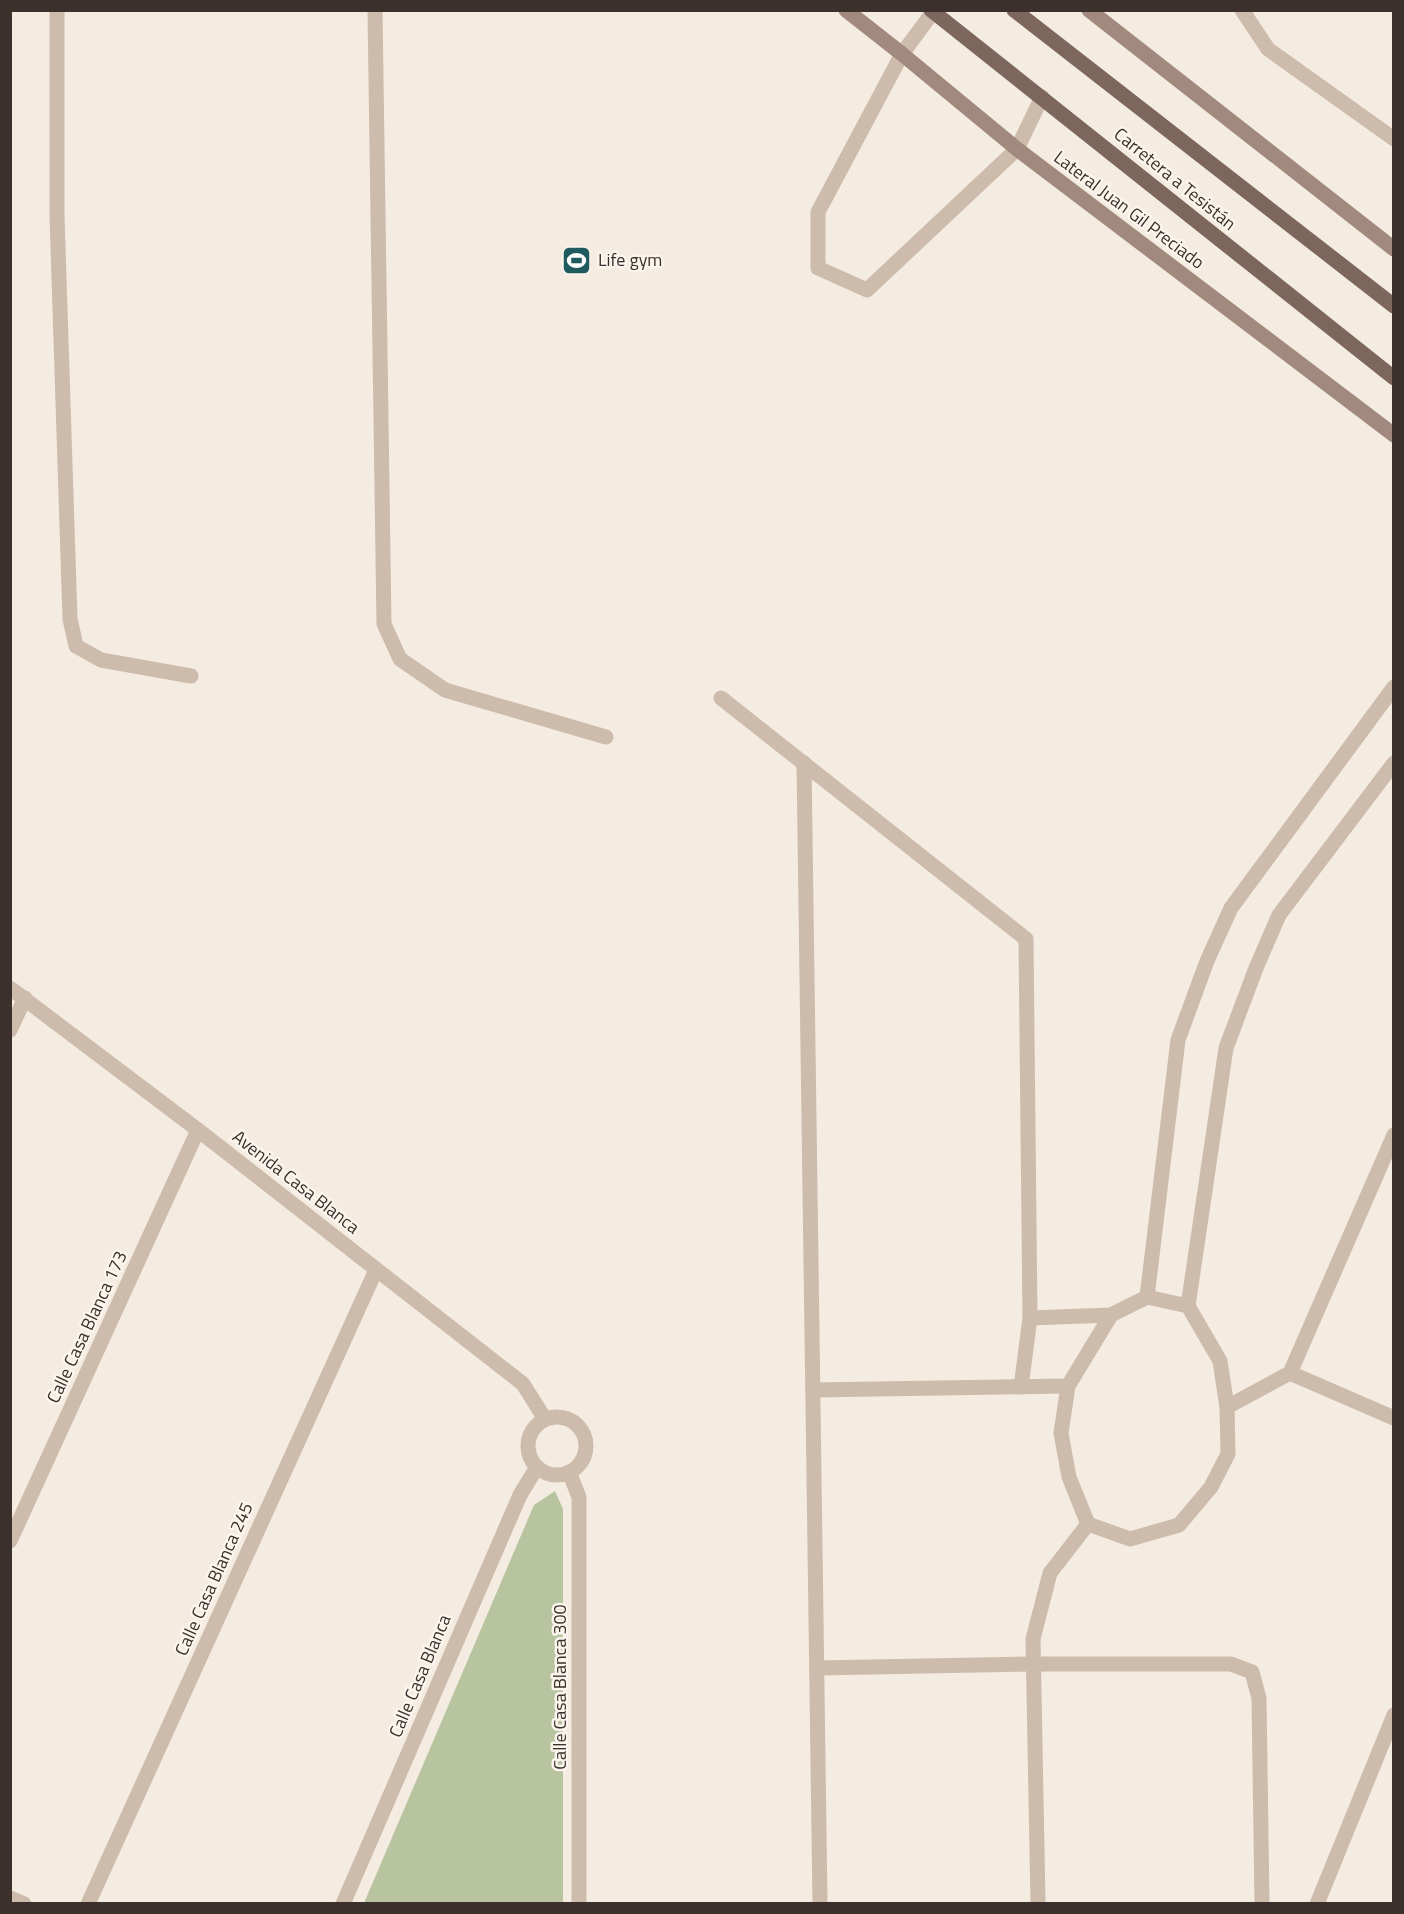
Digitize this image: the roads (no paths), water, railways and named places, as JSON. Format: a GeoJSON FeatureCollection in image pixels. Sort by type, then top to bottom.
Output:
{"type":"FeatureCollection","features":[{"type":"Feature","properties":{"kind":"main road","name":"Lateral Juan Gil Preciado"},"geometry":{"type":"LineString","coordinates":[[846,10],[1017,149],[1394,435]]}},
{"type":"Feature","properties":{"kind":"main road","name":"Carretera a Tesistán"},"geometry":{"type":"LineString","coordinates":[[1014,10],[1394,306]]}},
{"type":"Feature","properties":{"kind":"main road"},"geometry":{"type":"LineString","coordinates":[[1089,10],[1394,249]]}},
{"type":"Feature","properties":{"kind":"main road","name":"Carretera a Tesistán"},"geometry":{"type":"LineString","coordinates":[[932,11],[1394,378]]}},
{"type":"Feature","properties":{"kind":"street"},"geometry":{"type":"LineString","coordinates":[[57,10],[57,216],[70,619],[76,646],[101,660],[191,676]]}},
{"type":"Feature","properties":{"kind":"street"},"geometry":{"type":"LineString","coordinates":[[375,10],[384,624],[400,659],[445,690],[606,737]]}},
{"type":"Feature","properties":{"kind":"street"},"geometry":{"type":"LineString","coordinates":[[1242,10],[1268,49],[1394,139]]}},
{"type":"Feature","properties":{"kind":"street"},"geometry":{"type":"LineString","coordinates":[[932,11],[902,54],[818,212],[818,268],[867,290],[1017,149],[1042,98]]}},
{"type":"Feature","properties":{"kind":"street"},"geometry":{"type":"LineString","coordinates":[[1147,1297],[1178,1040],[1207,961],[1231,908],[1394,687]]}},
{"type":"Feature","properties":{"kind":"street"},"geometry":{"type":"LineString","coordinates":[[721,698],[1026,939],[1030,1318],[1021,1388]]}},
{"type":"Feature","properties":{"kind":"street"},"geometry":{"type":"LineString","coordinates":[[804,763],[820,1904]]}},
{"type":"Feature","properties":{"kind":"street"},"geometry":{"type":"LineString","coordinates":[[1110,1315],[1068,1386],[1061,1433],[1069,1477],[1088,1524],[1130,1539],[1179,1525],[1211,1487],[1228,1454],[1227,1407],[1220,1361],[1188,1306],[1226,1048],[1279,915],[1394,763]]}},
{"type":"Feature","properties":{"kind":"street","name":"Avenida Casa Blanca"},"geometry":{"type":"LineString","coordinates":[[10,988],[198,1130],[523,1384],[545,1419]]}},
{"type":"Feature","properties":{"kind":"street"},"geometry":{"type":"LineString","coordinates":[[10,1030],[25,998]]}},
{"type":"Feature","properties":{"kind":"street","name":"Calle Casa Blanca 173"},"geometry":{"type":"LineString","coordinates":[[10,1541],[198,1130]]}},
{"type":"Feature","properties":{"kind":"street"},"geometry":{"type":"LineString","coordinates":[[1227,1407],[1290,1373],[1394,1135]]}},
{"type":"Feature","properties":{"kind":"street","name":"Calle Casa Blanca 245"},"geometry":{"type":"LineString","coordinates":[[88,1904],[376,1270]]}},
{"type":"Feature","properties":{"kind":"street"},"geometry":{"type":"LineString","coordinates":[[1030,1318],[1110,1315],[1147,1297],[1188,1306]]}},
{"type":"Feature","properties":{"kind":"street"},"geometry":{"type":"LineString","coordinates":[[1290,1373],[1394,1418]]}},
{"type":"Feature","properties":{"kind":"street"},"geometry":{"type":"LineString","coordinates":[[813,1390],[1068,1386]]}},
{"type":"Feature","properties":{"kind":"street"},"geometry":{"type":"LineString","coordinates":[[556,1417],[567,1419],[577,1425],[583,1434],[586,1444],[585,1456],[578,1466],[569,1472],[558,1475],[546,1473],[530,1458],[528,1447],[530,1436],[535,1426],[545,1419],[556,1417]]}},
{"type":"Feature","properties":{"kind":"street","name":"Calle Casa Blanca"},"geometry":{"type":"LineString","coordinates":[[343,1904],[520,1495],[537,1467]]}},
{"type":"Feature","properties":{"kind":"street","name":"Calle Casa Blanca 300"},"geometry":{"type":"LineString","coordinates":[[569,1472],[579,1497],[579,1904]]}},
{"type":"Feature","properties":{"kind":"street"},"geometry":{"type":"LineString","coordinates":[[1038,1904],[1033,1639],[1050,1574],[1088,1524]]}},
{"type":"Feature","properties":{"kind":"street"},"geometry":{"type":"LineString","coordinates":[[817,1668],[1034,1664],[1231,1664],[1252,1672],[1259,1698],[1262,1904]]}},
{"type":"Feature","properties":{"kind":"street"},"geometry":{"type":"LineString","coordinates":[[1317,1904],[1394,1715]]}},
{"type":"Feature","properties":{"kind":"street"},"geometry":{"type":"LineString","coordinates":[[10,1898],[24,1904]]}},
{"type":"Feature","properties":{"kind":"place","name":"Life gym"},"geometry":{"type":"Point","coordinates":[577,260]}}]}
